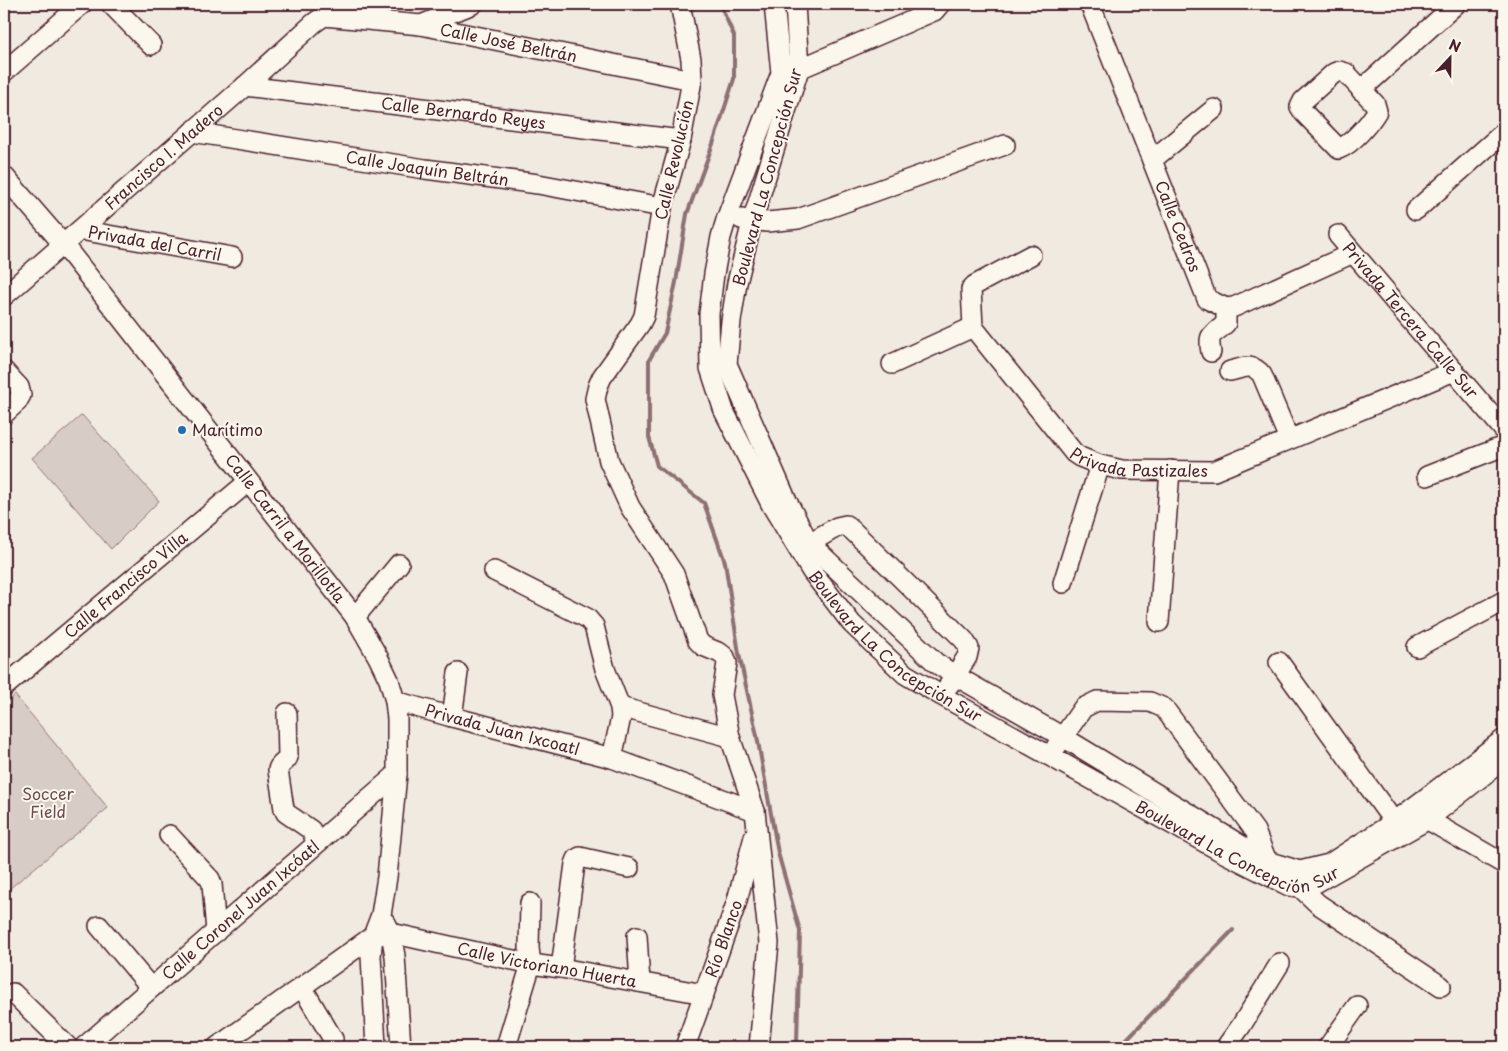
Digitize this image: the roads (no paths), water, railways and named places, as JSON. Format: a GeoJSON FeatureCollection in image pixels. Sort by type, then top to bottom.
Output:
{"type":"FeatureCollection","features":[{"type":"Feature","properties":{"kind":"street"},"geometry":{"type":"LineString","coordinates":[[4,72],[82,4]]}},
{"type":"Feature","properties":{"kind":"street"},"geometry":{"type":"LineString","coordinates":[[111,4],[151,45]]}},
{"type":"Feature","properties":{"kind":"street"},"geometry":{"type":"LineString","coordinates":[[422,24],[473,4]]}},
{"type":"Feature","properties":{"kind":"street","name":"Calle Revolución"},"geometry":{"type":"LineString","coordinates":[[680,4],[691,59],[692,80],[681,140],[662,207],[644,316],[602,377],[595,399],[609,461],[630,507],[674,574],[698,641],[703,646],[725,657],[727,662],[722,695],[730,736]]}},
{"type":"Feature","properties":{"kind":"street","name":"Boulevard La Concepción Sur"},"geometry":{"type":"LineString","coordinates":[[774,4],[790,71],[727,217],[714,274],[709,314],[710,368],[724,411],[772,506],[804,546],[936,664],[1063,737],[1267,860],[1300,879],[1314,884],[1427,820],[1504,759]]}},
{"type":"Feature","properties":{"kind":"street","name":"Boulevard La Concepción Sur"},"geometry":{"type":"LineString","coordinates":[[795,4],[790,71],[736,283],[727,364],[787,501],[812,572],[852,624],[905,674],[1220,852],[1289,886],[1329,864],[1394,822],[1504,739]]}},
{"type":"Feature","properties":{"kind":"street"},"geometry":{"type":"LineString","coordinates":[[790,71],[934,11],[940,4]]}},
{"type":"Feature","properties":{"kind":"street","name":"Calle Cedros"},"geometry":{"type":"LineString","coordinates":[[1090,4],[1207,299],[1226,308]]}},
{"type":"Feature","properties":{"kind":"street"},"geometry":{"type":"LineString","coordinates":[[1361,90],[1456,4]]}},
{"type":"Feature","properties":{"kind":"street","name":"Calle José Beltrán"},"geometry":{"type":"LineString","coordinates":[[324,16],[422,24],[692,80]]}},
{"type":"Feature","properties":{"kind":"street","name":"Francisco I. Madero"},"geometry":{"type":"LineString","coordinates":[[4,296],[324,16]]}},
{"type":"Feature","properties":{"kind":"street","name":"Calle Bernardo Reyes"},"geometry":{"type":"LineString","coordinates":[[245,86],[681,140]]}},
{"type":"Feature","properties":{"kind":"street"},"geometry":{"type":"LineString","coordinates":[[1152,160],[1214,109]]}},
{"type":"Feature","properties":{"kind":"street","name":"Calle Joaquín Beltrán"},"geometry":{"type":"LineString","coordinates":[[192,132],[425,169],[538,184],[662,207]]}},
{"type":"Feature","properties":{"kind":"street"},"geometry":{"type":"LineString","coordinates":[[1416,210],[1504,132]]}},
{"type":"Feature","properties":{"kind":"street"},"geometry":{"type":"LineString","coordinates":[[727,217],[752,222],[798,219],[1005,145]]}},
{"type":"Feature","properties":{"kind":"street","name":"Calle Carril a Morillotla"},"geometry":{"type":"LineString","coordinates":[[6,183],[63,244],[248,482],[356,617],[389,680],[395,701],[397,719],[397,774],[387,877],[381,915],[382,934],[394,956],[401,1047]]}},
{"type":"Feature","properties":{"kind":"street","name":"Privada del Carril"},"geometry":{"type":"LineString","coordinates":[[80,230],[232,257]]}},
{"type":"Feature","properties":{"kind":"street","name":"Privada Tercera Calle Sur"},"geometry":{"type":"LineString","coordinates":[[1338,235],[1504,430]]}},
{"type":"Feature","properties":{"kind":"street"},"geometry":{"type":"LineString","coordinates":[[1211,352],[1209,340],[1211,335],[1226,323],[1226,308],[1234,307],[1353,253]]}},
{"type":"Feature","properties":{"kind":"street"},"geometry":{"type":"LineString","coordinates":[[892,364],[973,327],[971,289],[975,285],[1031,255]]}},
{"type":"Feature","properties":{"kind":"street","name":"Privada Pastizales"},"geometry":{"type":"LineString","coordinates":[[973,327],[1074,453],[1100,465],[1122,470],[1214,471],[1454,371]]}},
{"type":"Feature","properties":{"kind":"street"},"geometry":{"type":"LineString","coordinates":[[1230,371],[1251,366],[1262,374],[1289,439]]}},
{"type":"Feature","properties":{"kind":"street"},"geometry":{"type":"LineString","coordinates":[[4,370],[19,387],[21,395],[17,402],[4,414]]}},
{"type":"Feature","properties":{"kind":"street"},"geometry":{"type":"LineString","coordinates":[[1427,476],[1504,446]]}},
{"type":"Feature","properties":{"kind":"street"},"geometry":{"type":"LineString","coordinates":[[1063,583],[1100,465]]}},
{"type":"Feature","properties":{"kind":"street"},"geometry":{"type":"LineString","coordinates":[[1159,622],[1170,470]]}},
{"type":"Feature","properties":{"kind":"street","name":"Calle Francisco Villa"},"geometry":{"type":"LineString","coordinates":[[4,687],[248,482]]}},
{"type":"Feature","properties":{"kind":"street"},"geometry":{"type":"LineString","coordinates":[[804,546],[837,527],[846,525],[964,640],[969,648],[967,657],[942,696]]}},
{"type":"Feature","properties":{"kind":"street"},"geometry":{"type":"LineString","coordinates":[[356,617],[399,564]]}},
{"type":"Feature","properties":{"kind":"street"},"geometry":{"type":"LineString","coordinates":[[494,571],[587,618],[594,626],[605,669],[620,707],[621,718],[612,758]]}},
{"type":"Feature","properties":{"kind":"street"},"geometry":{"type":"LineString","coordinates":[[1417,647],[1504,601]]}},
{"type":"Feature","properties":{"kind":"street"},"geometry":{"type":"LineString","coordinates":[[1279,662],[1394,822]]}},
{"type":"Feature","properties":{"kind":"street"},"geometry":{"type":"LineString","coordinates":[[452,718],[458,673]]}},
{"type":"Feature","properties":{"kind":"street","name":"Privada Juan Ixcoatl"},"geometry":{"type":"LineString","coordinates":[[395,701],[452,718],[612,758],[756,820]]}},
{"type":"Feature","properties":{"kind":"street"},"geometry":{"type":"LineString","coordinates":[[1050,757],[1083,708],[1097,701],[1150,702],[1164,708],[1255,831],[1267,860]]}},
{"type":"Feature","properties":{"kind":"street"},"geometry":{"type":"LineString","coordinates":[[620,707],[730,736],[756,820],[769,943],[759,1047]]}},
{"type":"Feature","properties":{"kind":"street"},"geometry":{"type":"LineString","coordinates":[[288,713],[288,757],[279,766],[278,770],[284,809],[286,813],[311,830],[317,843]]}},
{"type":"Feature","properties":{"kind":"street","name":"Calle Coronel Juan Ixcóatl"},"geometry":{"type":"LineString","coordinates":[[84,1047],[397,774]]}},
{"type":"Feature","properties":{"kind":"street"},"geometry":{"type":"LineString","coordinates":[[1411,809],[1504,864]]}},
{"type":"Feature","properties":{"kind":"street","name":"Río Blanco"},"geometry":{"type":"LineString","coordinates":[[685,1047],[736,904],[756,820]]}},
{"type":"Feature","properties":{"kind":"street"},"geometry":{"type":"LineString","coordinates":[[169,835],[210,879],[216,932]]}},
{"type":"Feature","properties":{"kind":"street"},"geometry":{"type":"LineString","coordinates":[[561,968],[577,859],[580,857],[629,868]]}},
{"type":"Feature","properties":{"kind":"street"},"geometry":{"type":"LineString","coordinates":[[1300,879],[1318,904],[1441,986]]}},
{"type":"Feature","properties":{"kind":"street"},"geometry":{"type":"LineString","coordinates":[[506,1047],[531,964],[529,948],[530,902]]}},
{"type":"Feature","properties":{"kind":"street"},"geometry":{"type":"LineString","coordinates":[[736,904],[766,912]]}},
{"type":"Feature","properties":{"kind":"street"},"geometry":{"type":"LineString","coordinates":[[99,926],[152,988]]}},
{"type":"Feature","properties":{"kind":"street"},"geometry":{"type":"LineString","coordinates":[[376,1047],[371,956],[382,934]]}},
{"type":"Feature","properties":{"kind":"street"},"geometry":{"type":"LineString","coordinates":[[217,1047],[382,934]]}},
{"type":"Feature","properties":{"kind":"street","name":"Calle Victoriano Huerta"},"geometry":{"type":"LineString","coordinates":[[382,934],[531,964],[704,994]]}},
{"type":"Feature","properties":{"kind":"street"},"geometry":{"type":"LineString","coordinates":[[637,936],[640,982]]}},
{"type":"Feature","properties":{"kind":"street"},"geometry":{"type":"LineString","coordinates":[[1232,1045],[1241,1026],[1280,962]]}},
{"type":"Feature","properties":{"kind":"street"},"geometry":{"type":"LineString","coordinates":[[302,988],[333,1039]]}},
{"type":"Feature","properties":{"kind":"street"},"geometry":{"type":"LineString","coordinates":[[13,993],[68,1047]]}},
{"type":"Feature","properties":{"kind":"street"},"geometry":{"type":"LineString","coordinates":[[1328,1047],[1357,1006]]}},
{"type":"Feature","properties":{"kind":"waterway"},"geometry":{"type":"LineString","coordinates":[[720,4],[734,36],[734,79],[687,214],[676,282],[665,333],[649,360],[649,437],[657,466],[704,503],[725,562],[739,654],[757,736],[778,853],[800,931],[797,1042],[793,1047]]}},
{"type":"Feature","properties":{"kind":"waterway"},"geometry":{"type":"LineString","coordinates":[[1119,1047],[1233,930]]}},
{"type":"Feature","properties":{"kind":"place","name":"Marítimo"},"geometry":{"type":"Point","coordinates":[182,430]}},
{"type":"Feature","properties":{"kind":"park label","name":"Soccer Field"},"geometry":{"type":"Point","coordinates":[48,803]}}]}
